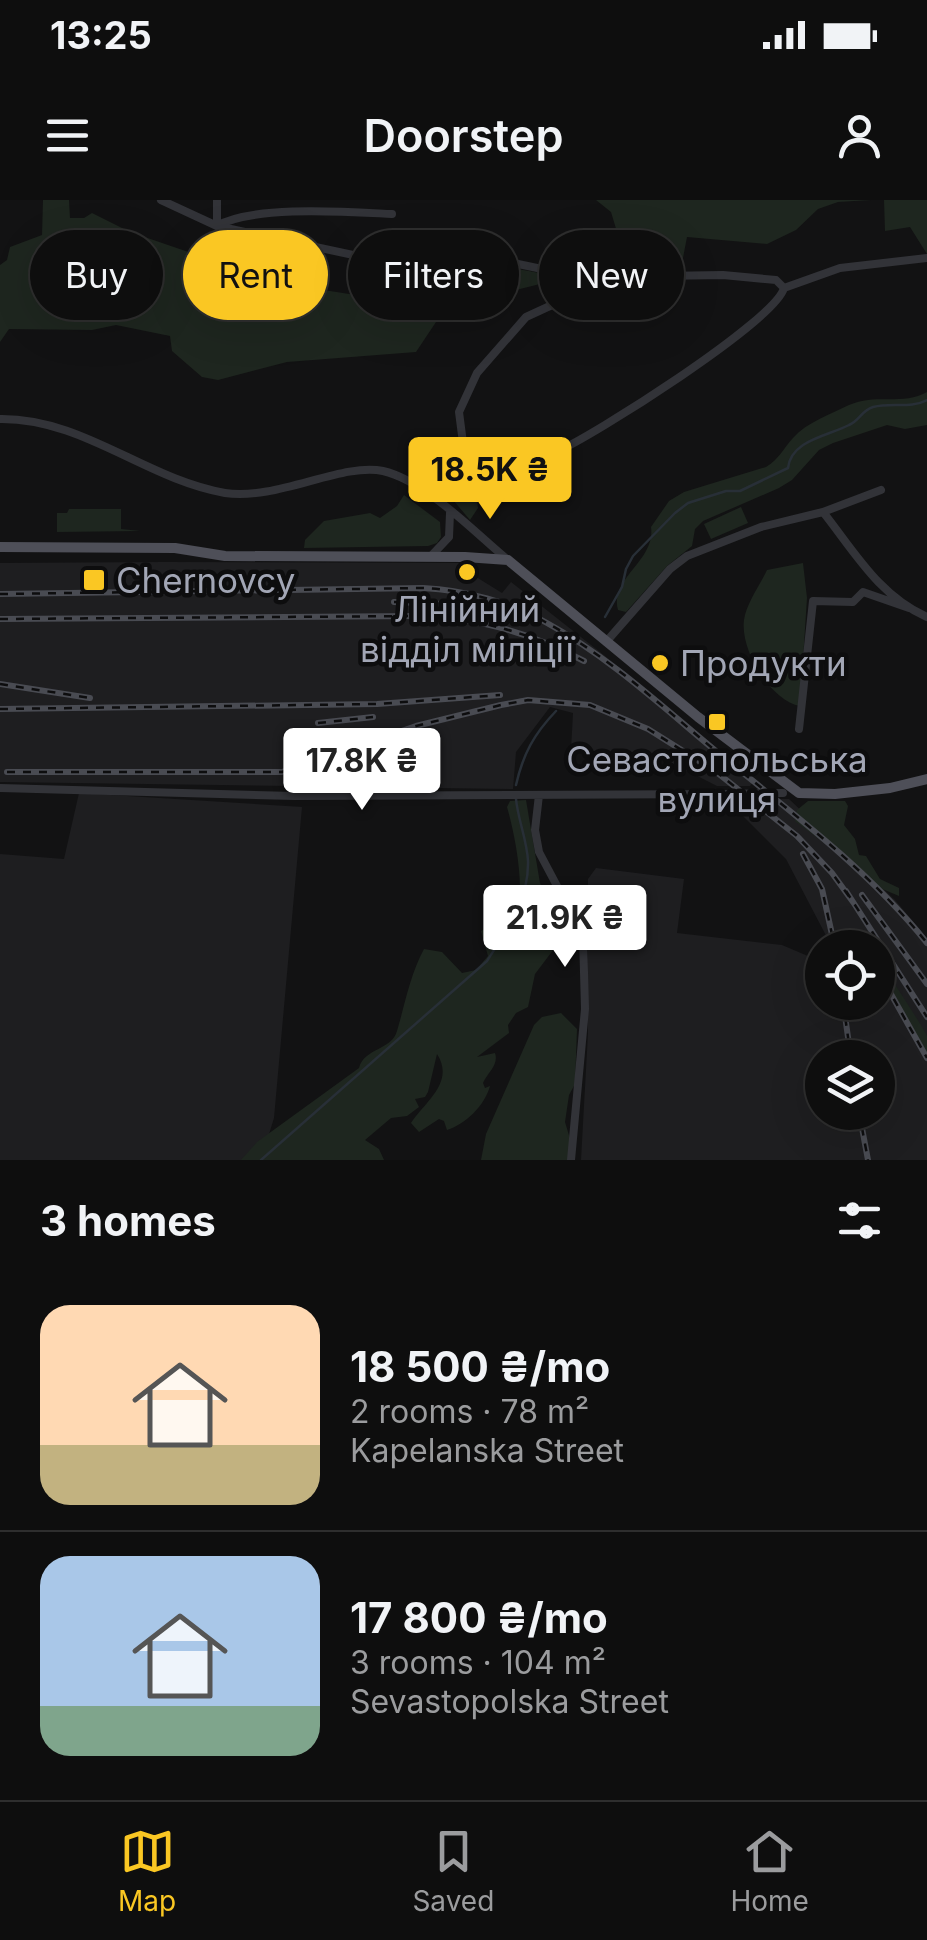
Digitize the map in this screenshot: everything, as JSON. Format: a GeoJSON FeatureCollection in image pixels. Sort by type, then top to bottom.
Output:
{"type":"FeatureCollection","features":[{"type":"Feature","properties":{"kind":"main road"},"geometry":{"type":"LineString","coordinates":[[0,547],[180,548],[225,556],[508,560],[799,793],[872,790],[927,779]]}},
{"type":"Feature","properties":{"kind":"street"},"geometry":{"type":"LineString","coordinates":[[161,200],[217,226],[405,266],[470,259],[502,260],[539,268]]}},
{"type":"Feature","properties":{"kind":"street"},"geometry":{"type":"LineString","coordinates":[[217,200],[217,226]]}},
{"type":"Feature","properties":{"kind":"street"},"geometry":{"type":"LineString","coordinates":[[217,226],[233,217],[316,212],[392,214]]}},
{"type":"Feature","properties":{"kind":"street"},"geometry":{"type":"LineString","coordinates":[[433,498],[446,484],[467,474],[536,460],[580,439],[728,342],[779,300],[784,288],[840,268],[927,258]]}},
{"type":"Feature","properties":{"kind":"street"},"geometry":{"type":"LineString","coordinates":[[684,276],[776,280],[784,288]]}},
{"type":"Feature","properties":{"kind":"street"},"geometry":{"type":"LineString","coordinates":[[467,474],[459,412],[476,373],[526,317],[539,311]]}},
{"type":"Feature","properties":{"kind":"street"},"geometry":{"type":"LineString","coordinates":[[0,419],[65,428],[184,482],[218,492],[256,494],[374,470],[396,476],[433,498],[508,560]]}},
{"type":"Feature","properties":{"kind":"street"},"geometry":{"type":"LineString","coordinates":[[606,642],[670,569],[687,556],[761,527],[822,512],[880,490]]}},
{"type":"Feature","properties":{"kind":"street"},"geometry":{"type":"LineString","coordinates":[[822,512],[858,561],[909,608]]}},
{"type":"Feature","properties":{"kind":"street"},"geometry":{"type":"LineString","coordinates":[[430,556],[446,544],[452,528],[450,513]]}},
{"type":"Feature","properties":{"kind":"street"},"geometry":{"type":"LineString","coordinates":[[446,544],[456,557]]}},
{"type":"Feature","properties":{"kind":"street"},"geometry":{"type":"LineString","coordinates":[[799,730],[813,601],[854,602],[863,592],[927,617]]}},
{"type":"Feature","properties":{"kind":"street"},"geometry":{"type":"LineString","coordinates":[[0,788],[295,796],[799,793]]}},
{"type":"Feature","properties":{"kind":"street"},"geometry":{"type":"LineString","coordinates":[[538,795],[535,830],[540,852],[583,935],[585,1009],[572,1160]]}},
{"type":"Feature","properties":{"kind":"shaded area"},"geometry":{"type":"Polygon","coordinates":[[[43,200],[69,200],[70,218],[84,218],[92,213],[126,230],[42,230],[43,200]]]}},
{"type":"Feature","properties":{"kind":"shaded area"},"geometry":{"type":"Polygon","coordinates":[[[596,200],[871,200],[838,202],[818,209],[796,230],[767,244],[687,237],[684,253],[684,230],[616,230],[611,212],[596,200]]]}},
{"type":"Feature","properties":{"kind":"shaded area"},"geometry":{"type":"Polygon","coordinates":[[[884,200],[927,200],[927,254],[910,227],[885,231],[884,200]]]}},
{"type":"Feature","properties":{"kind":"shaded area"},"geometry":{"type":"Polygon","coordinates":[[[30,240],[30,320],[163,320],[163,243],[183,250],[183,320],[328,320],[328,291],[348,294],[348,320],[437,320],[416,352],[287,362],[218,380],[202,377],[172,351],[170,336],[116,325],[92,330],[9,329],[0,342],[0,265],[7,260],[10,247],[30,240]]]}},
{"type":"Feature","properties":{"kind":"shaded area"},"geometry":{"type":"Polygon","coordinates":[[[519,269],[539,273],[539,284],[519,289],[519,269]]]}},
{"type":"Feature","properties":{"kind":"shaded area"},"geometry":{"type":"Polygon","coordinates":[[[927,392],[927,425],[905,429],[887,425],[819,450],[792,480],[779,488],[703,521],[695,529],[692,546],[667,566],[626,612],[618,610],[620,588],[647,550],[651,527],[669,501],[684,492],[766,467],[805,427],[849,405],[927,392]]]}},
{"type":"Feature","properties":{"kind":"shaded area"},"geometry":{"type":"Polygon","coordinates":[[[487,472],[476,491],[478,508],[470,520],[453,500],[453,487],[458,480],[487,472]]]}},
{"type":"Feature","properties":{"kind":"shaded area"},"geometry":{"type":"Polygon","coordinates":[[[404,495],[440,522],[441,537],[437,543],[304,548],[305,540],[324,521],[370,513],[380,518],[397,506],[404,495]]]}},
{"type":"Feature","properties":{"kind":"shaded area"},"geometry":{"type":"Polygon","coordinates":[[[741,507],[748,523],[711,539],[704,524],[741,507]]]}},
{"type":"Feature","properties":{"kind":"shaded area"},"geometry":{"type":"Polygon","coordinates":[[[69,509],[121,509],[121,529],[140,531],[57,532],[57,513],[67,513],[69,509]]]}},
{"type":"Feature","properties":{"kind":"shaded area"},"geometry":{"type":"Polygon","coordinates":[[[0,563],[473,563],[473,575],[502,593],[511,582],[751,776],[753,782],[750,786],[717,786],[654,754],[571,750],[573,713],[550,707],[516,752],[513,789],[0,782],[0,563]]]}},
{"type":"Feature","properties":{"kind":"shaded area"},"geometry":{"type":"Polygon","coordinates":[[[803,563],[807,598],[800,706],[778,694],[759,672],[747,645],[744,620],[767,570],[803,563]]]}},
{"type":"Feature","properties":{"kind":"shaded area"},"geometry":{"type":"Polygon","coordinates":[[[79,793],[302,807],[274,1118],[261,1160],[0,1160],[0,854],[64,859],[79,793]]]}},
{"type":"Feature","properties":{"kind":"shaded area"},"geometry":{"type":"Polygon","coordinates":[[[726,799],[789,799],[895,900],[927,938],[927,1160],[581,1160],[588,1033],[588,879],[596,868],[684,879],[677,933],[782,945],[805,955],[805,1020],[895,1020],[895,930],[823,930],[786,859],[726,799]]]}},
{"type":"Feature","properties":{"kind":"shaded area"},"geometry":{"type":"Polygon","coordinates":[[[526,800],[540,883],[548,899],[566,906],[572,925],[535,974],[528,1007],[516,1013],[508,1025],[509,1033],[477,1057],[495,1053],[496,1057],[483,1083],[485,1088],[490,1086],[479,1107],[447,1130],[439,1119],[419,1132],[411,1123],[441,1082],[442,1064],[437,1054],[428,1092],[415,1099],[419,1107],[407,1116],[391,1118],[365,1140],[379,1149],[384,1160],[241,1160],[257,1142],[359,1068],[366,1056],[390,1042],[424,949],[442,952],[462,973],[476,970],[488,956],[481,931],[518,911],[519,873],[507,807],[510,801],[526,800]]]}},
{"type":"Feature","properties":{"kind":"shaded area"},"geometry":{"type":"Polygon","coordinates":[[[808,801],[845,801],[848,806],[844,825],[855,839],[859,855],[866,856],[880,879],[899,888],[899,896],[868,883],[852,864],[795,821],[797,810],[808,801]]]}},
{"type":"Feature","properties":{"kind":"shaded area"},"geometry":{"type":"Polygon","coordinates":[[[895,984],[927,1036],[927,1053],[895,999],[895,984]]]}},
{"type":"Feature","properties":{"kind":"shaded area"},"geometry":{"type":"Polygon","coordinates":[[[561,1013],[577,1029],[575,1084],[569,1095],[565,1122],[571,1142],[568,1160],[481,1160],[486,1134],[534,1025],[542,1017],[561,1013]]]}},
{"type":"Feature","properties":{"kind":"waterway"},"geometry":{"type":"LineString","coordinates":[[605,617],[633,556],[688,503],[726,491],[740,491],[788,468],[803,445],[849,425],[869,409],[927,400]]}},
{"type":"Feature","properties":{"kind":"waterway"},"geometry":{"type":"LineString","coordinates":[[516,785],[530,745],[556,711]]}},
{"type":"Feature","properties":{"kind":"waterway"},"geometry":{"type":"LineString","coordinates":[[261,1160],[487,961],[525,889],[527,853],[516,799]]}},
{"type":"Feature","properties":{"kind":"railway"},"geometry":{"type":"LineString","coordinates":[[0,594],[423,588],[503,603],[571,637],[638,686],[830,845],[881,892],[927,943]]}},
{"type":"Feature","properties":{"kind":"railway"},"geometry":{"type":"LineString","coordinates":[[394,602],[443,604],[479,611]]}},
{"type":"Feature","properties":{"kind":"railway"},"geometry":{"type":"LineString","coordinates":[[0,619],[417,616]]}},
{"type":"Feature","properties":{"kind":"railway"},"geometry":{"type":"LineString","coordinates":[[457,619],[522,634],[584,661]]}},
{"type":"Feature","properties":{"kind":"railway"},"geometry":{"type":"LineString","coordinates":[[0,684],[90,698]]}},
{"type":"Feature","properties":{"kind":"railway"},"geometry":{"type":"LineString","coordinates":[[0,709],[377,704],[500,695]]}},
{"type":"Feature","properties":{"kind":"railway"},"geometry":{"type":"LineString","coordinates":[[7,772],[282,772],[416,726],[501,705],[528,700],[590,705],[648,729],[715,771],[797,836],[853,902]]}},
{"type":"Feature","properties":{"kind":"railway"},"geometry":{"type":"LineString","coordinates":[[318,723],[373,717]]}},
{"type":"Feature","properties":{"kind":"railway"},"geometry":{"type":"LineString","coordinates":[[803,854],[822,889],[831,930]]}},
{"type":"Feature","properties":{"kind":"railway"},"geometry":{"type":"LineString","coordinates":[[846,891],[927,1017]]}},
{"type":"Feature","properties":{"kind":"railway"},"geometry":{"type":"LineString","coordinates":[[862,895],[927,984]]}},
{"type":"Feature","properties":{"kind":"railway"},"geometry":{"type":"LineString","coordinates":[[895,1001],[927,1058]]}},
{"type":"Feature","properties":{"kind":"railway"},"geometry":{"type":"LineString","coordinates":[[846,1020],[848,1040]]}},
{"type":"Feature","properties":{"kind":"railway"},"geometry":{"type":"LineString","coordinates":[[862,1130],[868,1160]]}},
{"type":"Feature","properties":{"kind":"place","name":"Лінійний відділ міліції"},"geometry":{"type":"Point","coordinates":[467,572]}},
{"type":"Feature","properties":{"kind":"place","name":"Chernovcy"},"geometry":{"type":"Point","coordinates":[94,580]}},
{"type":"Feature","properties":{"kind":"place","name":"Продукти"},"geometry":{"type":"Point","coordinates":[660,663]}},
{"type":"Feature","properties":{"kind":"place","name":"Севастопольська вулиця"},"geometry":{"type":"Point","coordinates":[717,722]}}]}
